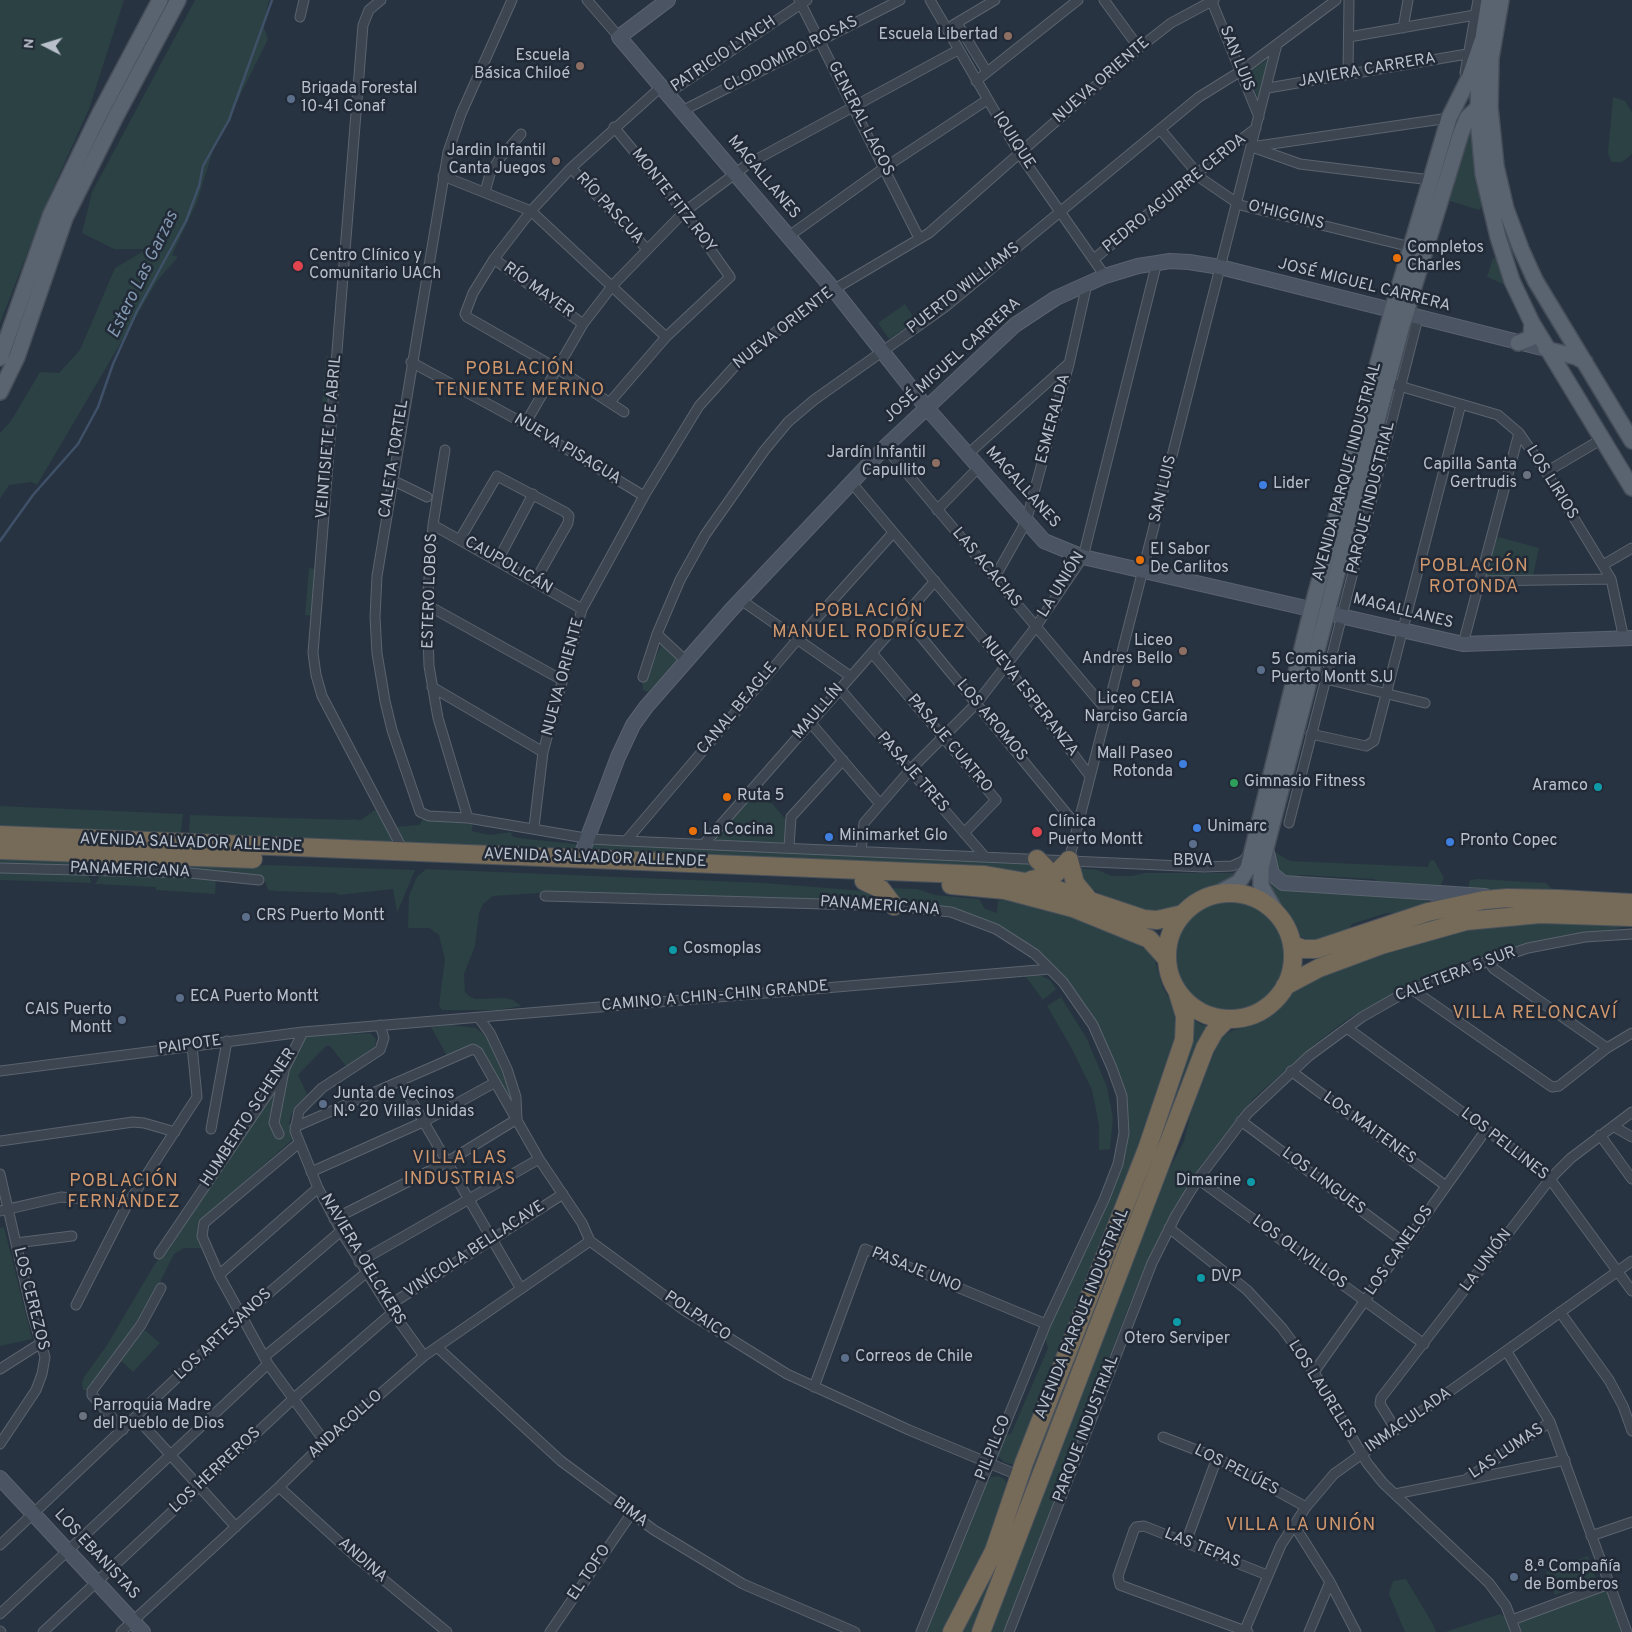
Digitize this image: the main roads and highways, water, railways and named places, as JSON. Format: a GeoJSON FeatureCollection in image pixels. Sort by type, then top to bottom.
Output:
{"type":"FeatureCollection","features":[{"type":"Feature","properties":{"kind":"highway","name":"AVENIDA SALVADOR ALLENDE"},"geometry":{"type":"LineString","coordinates":[[0,835],[985,875],[1015,879],[1151,920],[1183,914]]}},
{"type":"Feature","properties":{"kind":"highway","name":"AVENIDA SALVADOR ALLENDE"},"geometry":{"type":"LineString","coordinates":[[0,850],[424,863],[987,887],[1029,895],[1073,908],[1153,941],[1167,959]]}},
{"type":"Feature","properties":{"kind":"highway"},"geometry":{"type":"LineString","coordinates":[[1037,859],[1045,867],[1043,875],[1038,880]]}},
{"type":"Feature","properties":{"kind":"highway"},"geometry":{"type":"LineString","coordinates":[[1015,879],[1038,880],[1054,875],[1069,860],[1075,883],[1089,900]]}},
{"type":"Feature","properties":{"kind":"highway"},"geometry":{"type":"LineString","coordinates":[[864,881],[880,888],[894,906]]}},
{"type":"Feature","properties":{"kind":"highway"},"geometry":{"type":"LineString","coordinates":[[1228,892],[1248,895],[1263,902],[1276,912],[1286,927],[1292,945],[1291,973],[1279,996],[1261,1011],[1238,1018],[1227,1019],[1198,1010],[1177,990],[1170,975],[1167,959],[1171,935],[1183,914],[1193,905],[1215,894],[1228,892]]}},
{"type":"Feature","properties":{"kind":"highway"},"geometry":{"type":"LineString","coordinates":[[1292,945],[1314,950],[1428,912],[1507,898],[1632,903]]}},
{"type":"Feature","properties":{"kind":"highway"},"geometry":{"type":"LineString","coordinates":[[1285,986],[1319,968],[1381,944],[1466,921],[1540,914],[1632,917]]}},
{"type":"Feature","properties":{"kind":"highway","name":"AVENIDA PARQUE INDUSTRIAL"},"geometry":{"type":"LineString","coordinates":[[952,1632],[988,1565],[1020,1476],[1128,1202],[1182,1047],[1185,1032],[1185,1016],[1177,990]]}},
{"type":"Feature","properties":{"kind":"highway","name":"AVENIDA PARQUE INDUSTRIAL"},"geometry":{"type":"LineString","coordinates":[[981,1632],[1205,1048],[1214,1032],[1227,1019]]}},
{"type":"Feature","properties":{"kind":"highway"},"geometry":{"type":"LineString","coordinates":[[1020,1476],[1027,1497],[1024,1521]]}},
{"type":"Feature","properties":{"kind":"main road"},"geometry":{"type":"LineString","coordinates":[[0,358],[51,214],[105,103],[160,0]]}},
{"type":"Feature","properties":{"kind":"main road"},"geometry":{"type":"LineString","coordinates":[[0,392],[17,357],[65,218],[115,118],[178,0]]}},
{"type":"Feature","properties":{"kind":"main road"},"geometry":{"type":"LineString","coordinates":[[1490,0],[1482,41],[1478,108],[1480,152],[1489,207],[1512,281],[1532,323],[1546,349],[1632,488]]}},
{"type":"Feature","properties":{"kind":"main road"},"geometry":{"type":"LineString","coordinates":[[1501,0],[1492,49],[1490,92],[1496,166],[1512,228],[1535,280],[1632,441]]}},
{"type":"Feature","properties":{"kind":"main road","name":"AVENIDA PARQUE INDUSTRIAL"},"geometry":{"type":"LineString","coordinates":[[1320,610],[1394,384],[1405,315],[1411,247],[1449,118],[1470,76],[1482,41]]}},
{"type":"Feature","properties":{"kind":"main road","name":"AVENIDA PARQUE INDUSTRIAL"},"geometry":{"type":"LineString","coordinates":[[1276,912],[1264,892],[1260,880],[1260,846],[1284,741],[1405,315],[1465,122],[1490,92]]}},
{"type":"Feature","properties":{"kind":"main road"},"geometry":{"type":"LineString","coordinates":[[1431,180],[1439,179],[1445,186]]}},
{"type":"Feature","properties":{"kind":"main road"},"geometry":{"type":"LineString","coordinates":[[1518,343],[1531,338],[1532,323]]}},
{"type":"Feature","properties":{"kind":"main road"},"geometry":{"type":"LineString","coordinates":[[1546,349],[1576,357],[1585,362]]}},
{"type":"Feature","properties":{"kind":"main road","name":"AVENIDA PARQUE INDUSTRIAL"},"geometry":{"type":"LineString","coordinates":[[1215,894],[1239,882],[1260,846],[1289,759],[1284,741]]}},
{"type":"Feature","properties":{"kind":"waterway","name":"Estero Las Garzas"},"geometry":{"type":"LineString","coordinates":[[0,541],[33,495],[78,444],[98,407],[113,364],[137,311],[186,221],[199,186],[203,166],[229,120],[272,0]]}},
{"type":"Feature","properties":{"kind":"place","name":"Escuela Libertad"},"geometry":{"type":"Point","coordinates":[1008,36]}},
{"type":"Feature","properties":{"kind":"place","name":"Escuela Básica Chiloé"},"geometry":{"type":"Point","coordinates":[580,66]}},
{"type":"Feature","properties":{"kind":"place","name":"Brigada Forestal 10-41 Conaf"},"geometry":{"type":"Point","coordinates":[291,99]}},
{"type":"Feature","properties":{"kind":"place","name":"Jardin Infantil Canta Juegos"},"geometry":{"type":"Point","coordinates":[556,161]}},
{"type":"Feature","properties":{"kind":"place","name":"Completos Charles"},"geometry":{"type":"Point","coordinates":[1397,258]}},
{"type":"Feature","properties":{"kind":"place","name":"Centro Clínico y Comunitario UACh"},"geometry":{"type":"Point","coordinates":[298,266]}},
{"type":"Feature","properties":{"kind":"place","name":"Jardín Infantil Capullito"},"geometry":{"type":"Point","coordinates":[936,463]}},
{"type":"Feature","properties":{"kind":"place","name":"Capilla Santa Gertrudis"},"geometry":{"type":"Point","coordinates":[1527,475]}},
{"type":"Feature","properties":{"kind":"place","name":"Lider"},"geometry":{"type":"Point","coordinates":[1263,485]}},
{"type":"Feature","properties":{"kind":"place","name":"El Sabor De Carlitos"},"geometry":{"type":"Point","coordinates":[1140,560]}},
{"type":"Feature","properties":{"kind":"place","name":"Liceo Andres Bello"},"geometry":{"type":"Point","coordinates":[1183,651]}},
{"type":"Feature","properties":{"kind":"place","name":"5 Comisaria Puerto Montt S.U"},"geometry":{"type":"Point","coordinates":[1261,670]}},
{"type":"Feature","properties":{"kind":"place","name":"Liceo CEIA Narciso García"},"geometry":{"type":"Point","coordinates":[1136,683]}},
{"type":"Feature","properties":{"kind":"place","name":"Mall Paseo Rotonda"},"geometry":{"type":"Point","coordinates":[1183,764]}},
{"type":"Feature","properties":{"kind":"place","name":"Gimnasio Fitness"},"geometry":{"type":"Point","coordinates":[1234,783]}},
{"type":"Feature","properties":{"kind":"place","name":"Aramco"},"geometry":{"type":"Point","coordinates":[1598,787]}},
{"type":"Feature","properties":{"kind":"place","name":"Ruta 5"},"geometry":{"type":"Point","coordinates":[727,797]}},
{"type":"Feature","properties":{"kind":"place","name":"Unimarc"},"geometry":{"type":"Point","coordinates":[1197,828]}},
{"type":"Feature","properties":{"kind":"place","name":"La Cocina"},"geometry":{"type":"Point","coordinates":[693,831]}},
{"type":"Feature","properties":{"kind":"place","name":"Clínica Puerto Montt"},"geometry":{"type":"Point","coordinates":[1037,832]}},
{"type":"Feature","properties":{"kind":"place","name":"Minimarket Glo"},"geometry":{"type":"Point","coordinates":[829,837]}},
{"type":"Feature","properties":{"kind":"place","name":"Pronto Copec"},"geometry":{"type":"Point","coordinates":[1450,842]}},
{"type":"Feature","properties":{"kind":"place","name":"BBVA"},"geometry":{"type":"Point","coordinates":[1193,844]}},
{"type":"Feature","properties":{"kind":"place","name":"CRS Puerto Montt"},"geometry":{"type":"Point","coordinates":[246,917]}},
{"type":"Feature","properties":{"kind":"place","name":"Cosmoplas"},"geometry":{"type":"Point","coordinates":[673,950]}},
{"type":"Feature","properties":{"kind":"place","name":"ECA Puerto Montt"},"geometry":{"type":"Point","coordinates":[180,998]}},
{"type":"Feature","properties":{"kind":"place","name":"CAIS Puerto Montt"},"geometry":{"type":"Point","coordinates":[122,1020]}},
{"type":"Feature","properties":{"kind":"place","name":"Junta de Vecinos N.º 20 Villas Unidas"},"geometry":{"type":"Point","coordinates":[323,1104]}},
{"type":"Feature","properties":{"kind":"place","name":"Dimarine"},"geometry":{"type":"Point","coordinates":[1251,1182]}},
{"type":"Feature","properties":{"kind":"place","name":"DVP"},"geometry":{"type":"Point","coordinates":[1201,1278]}},
{"type":"Feature","properties":{"kind":"place","name":"Otero Serviper"},"geometry":{"type":"Point","coordinates":[1177,1322]}},
{"type":"Feature","properties":{"kind":"place","name":"Correos de Chile"},"geometry":{"type":"Point","coordinates":[845,1358]}},
{"type":"Feature","properties":{"kind":"place","name":"Parroquia Madre del Pueblo de Dios"},"geometry":{"type":"Point","coordinates":[83,1416]}},
{"type":"Feature","properties":{"kind":"place","name":"8.ª Compañía de Bomberos"},"geometry":{"type":"Point","coordinates":[1514,1577]}},
{"type":"Feature","properties":{"kind":"district","name":"POBLACIÓN TENIENTE MERINO"},"geometry":{"type":"Point","coordinates":[520,380]}},
{"type":"Feature","properties":{"kind":"district","name":"POBLACIÓN ROTONDA"},"geometry":{"type":"Point","coordinates":[1474,577]}},
{"type":"Feature","properties":{"kind":"district","name":"POBLACIÓN MANUEL RODRÍGUEZ"},"geometry":{"type":"Point","coordinates":[869,622]}},
{"type":"Feature","properties":{"kind":"district","name":"VILLA RELONCAVÍ"},"geometry":{"type":"Point","coordinates":[1535,1014]}},
{"type":"Feature","properties":{"kind":"district","name":"VILLA LAS INDUSTRIAS"},"geometry":{"type":"Point","coordinates":[460,1169]}},
{"type":"Feature","properties":{"kind":"district","name":"POBLACIÓN FERNÁNDEZ"},"geometry":{"type":"Point","coordinates":[124,1192]}},
{"type":"Feature","properties":{"kind":"district","name":"VILLA LA UNIÓN"},"geometry":{"type":"Point","coordinates":[1301,1526]}}]}
